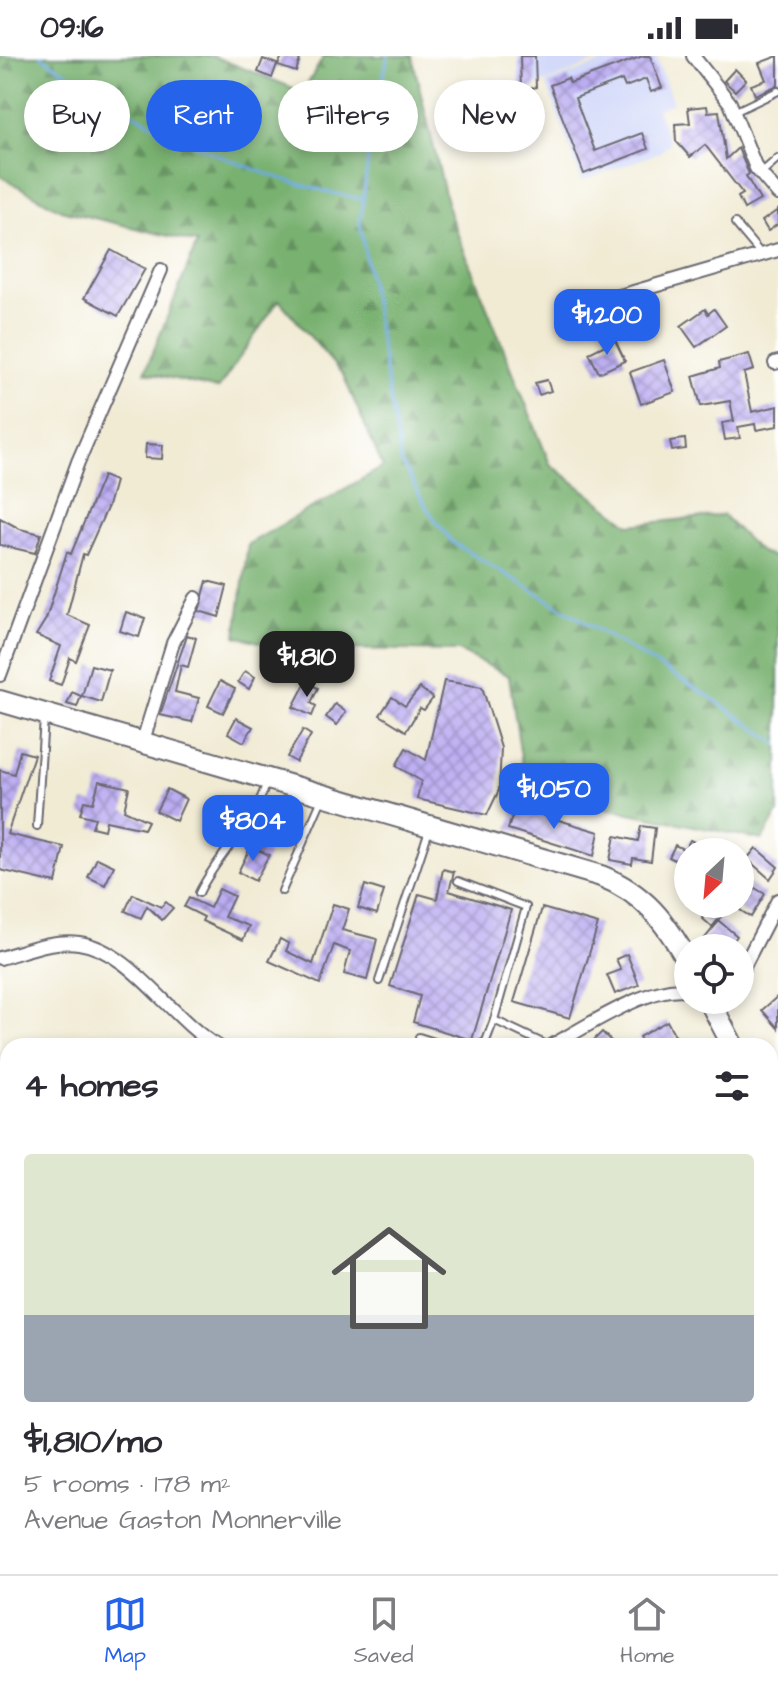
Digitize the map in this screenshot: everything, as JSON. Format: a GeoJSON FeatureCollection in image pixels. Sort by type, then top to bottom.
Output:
{"type":"FeatureCollection","features":[{"type":"Feature","properties":{"kind":"main road"},"geometry":{"type":"LineString","coordinates":[[0,701],[616,882],[654,909],[674,940]]}},
{"type":"Feature","properties":{"kind":"main road"},"geometry":{"type":"LineString","coordinates":[[721,1014],[730,1038]]}},
{"type":"Feature","properties":{"kind":"street"},"geometry":{"type":"LineString","coordinates":[[693,56],[716,82],[734,112],[760,174],[778,194]]}},
{"type":"Feature","properties":{"kind":"street"},"geometry":{"type":"LineString","coordinates":[[612,314],[606,300],[778,250]]}},
{"type":"Feature","properties":{"kind":"street"},"geometry":{"type":"LineString","coordinates":[[0,675],[78,462],[161,270]]}},
{"type":"Feature","properties":{"kind":"street"},"geometry":{"type":"LineString","coordinates":[[142,744],[173,643],[196,598]]}},
{"type":"Feature","properties":{"kind":"street"},"geometry":{"type":"LineString","coordinates":[[754,947],[778,900]]}},
{"type":"Feature","properties":{"kind":"street"},"geometry":{"type":"LineString","coordinates":[[0,958],[47,944],[80,943],[122,960],[192,1031],[204,1038]]}},
{"type":"Feature","properties":{"kind":"street"},"geometry":{"type":"LineString","coordinates":[[565,1038],[628,1005],[674,989]]}},
{"type":"Feature","properties":{"kind":"lane"},"geometry":{"type":"LineString","coordinates":[[734,112],[778,91]]}},
{"type":"Feature","properties":{"kind":"lane"},"geometry":{"type":"LineString","coordinates":[[760,174],[778,158]]}},
{"type":"Feature","properties":{"kind":"lane"},"geometry":{"type":"LineString","coordinates":[[735,223],[761,254]]}},
{"type":"Feature","properties":{"kind":"lane"},"geometry":{"type":"LineString","coordinates":[[37,826],[44,716]]}},
{"type":"Feature","properties":{"kind":"lane"},"geometry":{"type":"LineString","coordinates":[[199,893],[213,865],[260,804],[268,780]]}},
{"type":"Feature","properties":{"kind":"lane"},"geometry":{"type":"LineString","coordinates":[[282,891],[323,796]]}},
{"type":"Feature","properties":{"kind":"lane"},"geometry":{"type":"LineString","coordinates":[[379,981],[430,827]]}},
{"type":"Feature","properties":{"kind":"lane"},"geometry":{"type":"LineString","coordinates":[[458,881],[526,907],[487,1038]]}},
{"type":"Feature","properties":{"kind":"lane"},"geometry":{"type":"LineString","coordinates":[[494,1020],[533,1038]]}},
{"type":"Feature","properties":{"kind":"shaded area"},"geometry":{"type":"Polygon","coordinates":[[[518,56],[597,56],[598,61],[545,82],[518,80],[518,56]]]}},
{"type":"Feature","properties":{"kind":"shaded area"},"geometry":{"type":"Polygon","coordinates":[[[621,56],[656,56],[673,103],[657,109],[669,143],[661,152],[582,181],[546,83],[621,56]]]}},
{"type":"Feature","properties":{"kind":"green space"},"geometry":{"type":"Polygon","coordinates":[[[0,56],[213,56],[278,82],[278,152],[418,152],[418,81],[450,215],[550,464],[630,525],[723,515],[760,552],[778,559],[778,813],[762,840],[526,792],[509,676],[459,651],[282,648],[236,636],[248,544],[383,467],[343,375],[279,300],[218,389],[145,372],[197,243],[61,210],[0,176],[0,56]]]}},
{"type":"Feature","properties":{"kind":"green space"},"geometry":{"type":"Polygon","coordinates":[[[324,56],[412,56],[418,80],[310,80],[324,56]]]}},
{"type":"Feature","properties":{"kind":"building"},"geometry":{"type":"Polygon","coordinates":[[[282,56],[300,59],[296,72],[278,66],[282,56]]]}},
{"type":"Feature","properties":{"kind":"building"},"geometry":{"type":"Polygon","coordinates":[[[520,56],[535,56],[536,80],[521,80],[520,56]]]}},
{"type":"Feature","properties":{"kind":"building"},"geometry":{"type":"Polygon","coordinates":[[[650,56],[662,88],[651,92],[646,79],[625,87],[622,80],[575,98],[595,151],[642,133],[648,149],[584,174],[550,85],[568,78],[570,83],[650,56]]]}},
{"type":"Feature","properties":{"kind":"building"},"geometry":{"type":"Polygon","coordinates":[[[778,56],[778,85],[755,95],[751,85],[766,80],[759,63],[778,56]]]}},
{"type":"Feature","properties":{"kind":"building"},"geometry":{"type":"Polygon","coordinates":[[[263,59],[277,64],[272,78],[258,72],[263,59]]]}},
{"type":"Feature","properties":{"kind":"building"},"geometry":{"type":"Polygon","coordinates":[[[735,69],[746,80],[735,91],[724,81],[735,69]]]}},
{"type":"Feature","properties":{"kind":"building"},"geometry":{"type":"Polygon","coordinates":[[[707,106],[708,112],[719,111],[726,159],[738,148],[749,174],[746,176],[760,200],[744,209],[738,197],[743,194],[705,145],[690,157],[676,141],[675,124],[690,123],[688,108],[707,106]]]}},
{"type":"Feature","properties":{"kind":"building"},"geometry":{"type":"Polygon","coordinates":[[[778,210],[778,224],[768,231],[762,221],[778,210]]]}},
{"type":"Feature","properties":{"kind":"building"},"geometry":{"type":"Polygon","coordinates":[[[111,250],[145,269],[118,316],[84,298],[111,250]]]}},
{"type":"Feature","properties":{"kind":"building"},"geometry":{"type":"Polygon","coordinates":[[[705,309],[708,314],[714,309],[726,326],[696,347],[681,326],[705,309]]]}},
{"type":"Feature","properties":{"kind":"building"},"geometry":{"type":"Polygon","coordinates":[[[615,340],[625,361],[599,373],[589,353],[615,340]]]}},
{"type":"Feature","properties":{"kind":"building"},"geometry":{"type":"Polygon","coordinates":[[[749,354],[754,370],[744,373],[752,412],[778,406],[778,426],[756,430],[755,424],[738,427],[740,438],[725,440],[722,423],[734,421],[730,401],[701,406],[693,376],[720,368],[719,362],[749,354]]]}},
{"type":"Feature","properties":{"kind":"building"},"geometry":{"type":"Polygon","coordinates":[[[664,360],[675,392],[641,404],[630,372],[664,360]]]}},
{"type":"Feature","properties":{"kind":"building"},"geometry":{"type":"Polygon","coordinates":[[[547,380],[551,391],[539,395],[535,383],[547,380]]]}},
{"type":"Feature","properties":{"kind":"building"},"geometry":{"type":"Polygon","coordinates":[[[685,439],[686,449],[672,451],[670,441],[685,439]]]}},
{"type":"Feature","properties":{"kind":"building"},"geometry":{"type":"Polygon","coordinates":[[[146,444],[163,445],[162,459],[145,458],[146,444]]]}},
{"type":"Feature","properties":{"kind":"building"},"geometry":{"type":"Polygon","coordinates":[[[103,476],[115,481],[108,506],[86,555],[83,554],[67,615],[90,625],[76,661],[70,658],[61,685],[49,681],[61,646],[36,635],[46,619],[67,552],[71,554],[103,476]]]}},
{"type":"Feature","properties":{"kind":"building"},"geometry":{"type":"Polygon","coordinates":[[[0,518],[20,529],[41,534],[35,553],[0,545],[0,518]]]}},
{"type":"Feature","properties":{"kind":"building"},"geometry":{"type":"Polygon","coordinates":[[[207,581],[227,586],[219,617],[199,611],[207,581]]]}},
{"type":"Feature","properties":{"kind":"building"},"geometry":{"type":"Polygon","coordinates":[[[126,612],[145,618],[139,637],[120,631],[126,612]]]}},
{"type":"Feature","properties":{"kind":"building"},"geometry":{"type":"Polygon","coordinates":[[[187,635],[196,638],[188,667],[181,665],[175,692],[199,698],[192,722],[160,715],[187,635]]]}},
{"type":"Feature","properties":{"kind":"building"},"geometry":{"type":"Polygon","coordinates":[[[91,665],[110,670],[101,702],[82,696],[91,665]]]}},
{"type":"Feature","properties":{"kind":"building"},"geometry":{"type":"Polygon","coordinates":[[[245,671],[255,677],[249,689],[238,682],[245,671]]]}},
{"type":"Feature","properties":{"kind":"building"},"geometry":{"type":"Polygon","coordinates":[[[220,681],[235,689],[223,713],[208,706],[220,681]]]}},
{"type":"Feature","properties":{"kind":"building"},"geometry":{"type":"Polygon","coordinates":[[[444,681],[482,687],[501,748],[499,790],[487,815],[417,799],[421,781],[396,766],[406,748],[426,760],[444,681]]]}},
{"type":"Feature","properties":{"kind":"building"},"geometry":{"type":"Polygon","coordinates":[[[306,682],[318,688],[311,703],[316,706],[312,716],[293,707],[306,682]]]}},
{"type":"Feature","properties":{"kind":"building"},"geometry":{"type":"Polygon","coordinates":[[[420,688],[433,698],[424,710],[420,708],[406,731],[380,715],[392,697],[405,706],[420,688]]]}},
{"type":"Feature","properties":{"kind":"building"},"geometry":{"type":"Polygon","coordinates":[[[72,692],[81,696],[77,707],[67,704],[72,692]]]}},
{"type":"Feature","properties":{"kind":"building"},"geometry":{"type":"Polygon","coordinates":[[[335,704],[346,712],[337,725],[326,717],[335,704]]]}},
{"type":"Feature","properties":{"kind":"building"},"geometry":{"type":"Polygon","coordinates":[[[236,718],[253,727],[244,742],[228,733],[236,718]]]}},
{"type":"Feature","properties":{"kind":"building"},"geometry":{"type":"Polygon","coordinates":[[[303,730],[311,735],[296,762],[287,757],[303,730]]]}},
{"type":"Feature","properties":{"kind":"building"},"geometry":{"type":"Polygon","coordinates":[[[20,751],[34,755],[7,834],[64,847],[56,883],[0,870],[0,770],[14,774],[20,751]]]}},
{"type":"Feature","properties":{"kind":"building"},"geometry":{"type":"Polygon","coordinates":[[[99,781],[129,788],[124,810],[148,821],[144,829],[106,821],[104,830],[92,827],[95,818],[80,814],[84,801],[93,803],[99,781]]]}},
{"type":"Feature","properties":{"kind":"building"},"geometry":{"type":"Polygon","coordinates":[[[167,789],[186,799],[176,821],[156,811],[167,789]]]}},
{"type":"Feature","properties":{"kind":"building"},"geometry":{"type":"Polygon","coordinates":[[[515,807],[599,832],[594,856],[508,829],[515,807]]]}},
{"type":"Feature","properties":{"kind":"building"},"geometry":{"type":"Polygon","coordinates":[[[641,826],[655,828],[651,861],[633,858],[632,864],[610,860],[615,836],[638,841],[641,826]]]}},
{"type":"Feature","properties":{"kind":"building"},"geometry":{"type":"Polygon","coordinates":[[[251,846],[269,855],[255,881],[238,872],[251,846]]]}},
{"type":"Feature","properties":{"kind":"building"},"geometry":{"type":"Polygon","coordinates":[[[756,848],[778,867],[770,879],[754,865],[756,848]]]}},
{"type":"Feature","properties":{"kind":"building"},"geometry":{"type":"Polygon","coordinates":[[[97,858],[114,866],[105,885],[88,877],[97,858]]]}},
{"type":"Feature","properties":{"kind":"building"},"geometry":{"type":"Polygon","coordinates":[[[443,869],[454,872],[449,891],[511,910],[473,1038],[413,1022],[420,996],[390,986],[419,894],[437,899],[443,869]]]}},
{"type":"Feature","properties":{"kind":"building"},"geometry":{"type":"Polygon","coordinates":[[[365,885],[384,891],[377,914],[358,908],[365,885]]]}},
{"type":"Feature","properties":{"kind":"building"},"geometry":{"type":"Polygon","coordinates":[[[754,887],[765,894],[754,912],[754,887]]]}},
{"type":"Feature","properties":{"kind":"building"},"geometry":{"type":"Polygon","coordinates":[[[219,889],[234,896],[224,917],[249,926],[243,940],[202,921],[204,917],[184,907],[189,898],[210,908],[219,889]]]}},
{"type":"Feature","properties":{"kind":"building"},"geometry":{"type":"Polygon","coordinates":[[[133,894],[161,907],[166,902],[173,908],[162,920],[147,906],[141,918],[125,911],[133,894]]]}},
{"type":"Feature","properties":{"kind":"building"},"geometry":{"type":"Polygon","coordinates":[[[333,904],[349,909],[342,930],[377,939],[367,980],[344,974],[350,951],[334,945],[320,984],[269,961],[280,939],[289,944],[286,951],[313,964],[333,904]]]}},
{"type":"Feature","properties":{"kind":"building"},"geometry":{"type":"Polygon","coordinates":[[[542,908],[598,924],[570,1018],[514,1002],[542,908]]]}},
{"type":"Feature","properties":{"kind":"building"},"geometry":{"type":"Polygon","coordinates":[[[702,918],[720,918],[712,927],[702,918]]]}},
{"type":"Feature","properties":{"kind":"building"},"geometry":{"type":"Polygon","coordinates":[[[719,921],[735,934],[708,934],[719,921]]]}},
{"type":"Feature","properties":{"kind":"building"},"geometry":{"type":"Polygon","coordinates":[[[627,954],[639,985],[615,994],[607,975],[621,970],[616,959],[627,954]]]}},
{"type":"Feature","properties":{"kind":"building"},"geometry":{"type":"Polygon","coordinates":[[[778,996],[778,1028],[762,1010],[778,996]]]}},
{"type":"Feature","properties":{"kind":"building"},"geometry":{"type":"Polygon","coordinates":[[[667,1021],[677,1038],[640,1038],[667,1021]]]}},
{"type":"Feature","properties":{"kind":"waterway"},"geometry":{"type":"LineString","coordinates":[[41,56],[116,104],[195,145],[277,177],[363,199]]}},
{"type":"Feature","properties":{"kind":"waterway"},"geometry":{"type":"LineString","coordinates":[[388,56],[372,127],[360,224],[401,462],[428,510],[452,542],[707,695],[778,744]]}}]}
